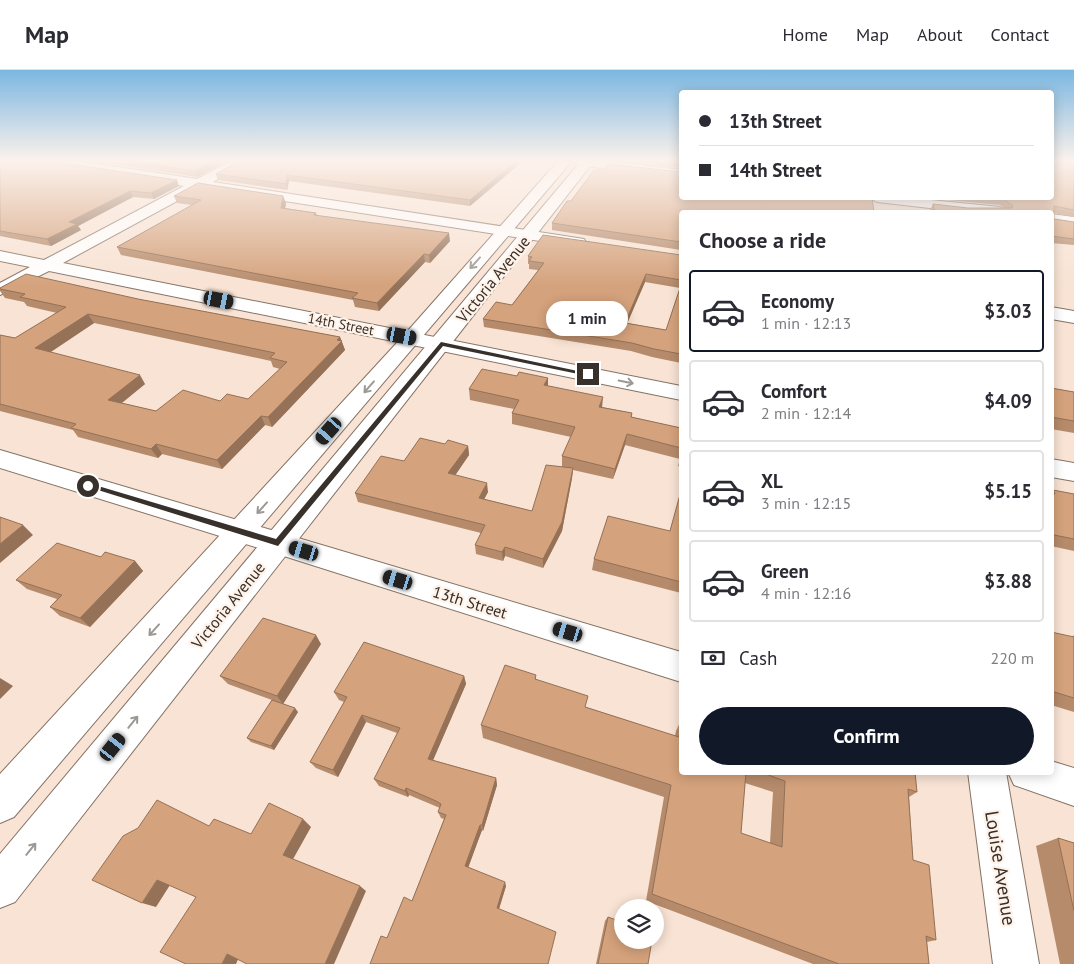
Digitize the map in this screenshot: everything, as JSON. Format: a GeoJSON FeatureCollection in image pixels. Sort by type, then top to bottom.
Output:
{"type":"FeatureCollection","features":[{"type":"Feature","properties":{"kind":"street"},"geometry":{"type":"LineString","coordinates":[[0,290],[163,203]]}},
{"type":"Feature","properties":{"kind":"street"},"geometry":{"type":"LineString","coordinates":[[328,203],[593,244]]}},
{"type":"Feature","properties":{"kind":"street","name":"Victoria Avenue"},"geometry":{"type":"LineString","coordinates":[[0,804],[412,338],[543,203]]}},
{"type":"Feature","properties":{"kind":"street"},"geometry":{"type":"LineString","coordinates":[[902,204],[976,210]]}},
{"type":"Feature","properties":{"kind":"street"},"geometry":{"type":"LineString","coordinates":[[1054,219],[1074,222]]}},
{"type":"Feature","properties":{"kind":"street","name":"Victoria Avenue"},"geometry":{"type":"LineString","coordinates":[[0,887],[441,344],[517,232]]}},
{"type":"Feature","properties":{"kind":"street","name":"14th Street"},"geometry":{"type":"LineString","coordinates":[[0,256],[679,393]]}},
{"type":"Feature","properties":{"kind":"street"},"geometry":{"type":"LineString","coordinates":[[1054,314],[1074,317]]}},
{"type":"Feature","properties":{"kind":"street","name":"13th Street"},"geometry":{"type":"LineString","coordinates":[[0,459],[679,666]]}},
{"type":"Feature","properties":{"kind":"street"},"geometry":{"type":"LineString","coordinates":[[1054,469],[1074,472]]}},
{"type":"Feature","properties":{"kind":"street","name":"Louise Avenue"},"geometry":{"type":"LineString","coordinates":[[987,775],[1016,964]]}},
{"type":"Feature","properties":{"kind":"street"},"geometry":{"type":"LineString","coordinates":[[1036,775],[1074,787]]}},
{"type":"Feature","properties":{"kind":"building"},"geometry":{"type":"Polygon","coordinates":[[[0,203],[107,203],[69,222],[77,224],[47,239],[0,231],[0,203]]]}},
{"type":"Feature","properties":{"kind":"building"},"geometry":{"type":"Polygon","coordinates":[[[196,203],[282,203],[281,208],[316,213],[314,215],[449,233],[429,255],[424,254],[377,303],[352,298],[358,293],[117,247],[196,203]]]}},
{"type":"Feature","properties":{"kind":"building"},"geometry":{"type":"Polygon","coordinates":[[[566,203],[873,203],[874,210],[679,210],[679,242],[552,223],[566,203]]]}},
{"type":"Feature","properties":{"kind":"building"},"geometry":{"type":"Polygon","coordinates":[[[1009,203],[1074,203],[1074,210],[1054,206],[1054,210],[934,210],[933,204],[968,208],[1012,208],[1013,206],[1009,203]]]}},
{"type":"Feature","properties":{"kind":"building"},"geometry":{"type":"Polygon","coordinates":[[[1054,219],[1074,222],[1074,239],[1054,236],[1054,219]]]}},
{"type":"Feature","properties":{"kind":"building"},"geometry":{"type":"Polygon","coordinates":[[[543,235],[679,255],[679,280],[646,274],[625,323],[666,330],[679,291],[679,354],[632,343],[483,319],[496,302],[512,305],[544,263],[529,261],[532,257],[528,256],[543,235]]]}},
{"type":"Feature","properties":{"kind":"building"},"geometry":{"type":"Polygon","coordinates":[[[26,274],[138,299],[340,337],[337,340],[342,341],[268,417],[261,416],[217,460],[156,444],[151,449],[71,428],[76,424],[0,404],[0,335],[15,338],[66,307],[20,297],[25,294],[0,288],[26,274]],[[88,314],[35,348],[140,375],[108,400],[156,411],[183,390],[220,401],[227,394],[248,399],[287,362],[270,358],[275,353],[88,314]]]}},
{"type":"Feature","properties":{"kind":"building"},"geometry":{"type":"Polygon","coordinates":[[[482,369],[517,376],[519,372],[548,378],[544,385],[603,397],[599,407],[632,413],[631,417],[679,428],[679,447],[627,434],[615,469],[562,456],[575,427],[512,413],[519,400],[469,389],[482,369]]]}},
{"type":"Feature","properties":{"kind":"building"},"geometry":{"type":"Polygon","coordinates":[[[1054,389],[1074,392],[1074,421],[1054,418],[1054,389]]]}},
{"type":"Feature","properties":{"kind":"building"},"geometry":{"type":"Polygon","coordinates":[[[420,438],[445,444],[448,440],[468,446],[448,473],[487,483],[479,498],[532,511],[546,465],[573,468],[562,522],[543,559],[505,547],[502,552],[475,545],[485,525],[355,493],[381,456],[404,461],[420,438]]]}},
{"type":"Feature","properties":{"kind":"building"},"geometry":{"type":"Polygon","coordinates":[[[1054,490],[1074,494],[1074,539],[1054,535],[1054,490]]]}},
{"type":"Feature","properties":{"kind":"building"},"geometry":{"type":"Polygon","coordinates":[[[679,498],[679,581],[594,559],[608,516],[670,531],[679,498]]]}},
{"type":"Feature","properties":{"kind":"building"},"geometry":{"type":"Polygon","coordinates":[[[0,517],[23,525],[0,544],[0,517]]]}},
{"type":"Feature","properties":{"kind":"building"},"geometry":{"type":"Polygon","coordinates":[[[57,543],[101,557],[105,552],[135,561],[80,618],[50,607],[62,595],[16,580],[57,543]]]}},
{"type":"Feature","properties":{"kind":"building"},"geometry":{"type":"Polygon","coordinates":[[[263,618],[316,635],[277,696],[220,676],[263,618]]]}},
{"type":"Feature","properties":{"kind":"building"},"geometry":{"type":"Polygon","coordinates":[[[1054,633],[1074,637],[1074,698],[1054,692],[1054,633]]]}},
{"type":"Feature","properties":{"kind":"building"},"geometry":{"type":"Polygon","coordinates":[[[364,642],[464,676],[428,759],[496,778],[482,825],[480,825],[465,866],[505,882],[497,908],[556,932],[548,964],[370,964],[381,936],[387,938],[404,897],[412,901],[446,815],[438,812],[441,804],[436,801],[406,788],[405,791],[374,779],[400,728],[362,715],[333,770],[310,762],[347,697],[334,692],[364,642]]]}},
{"type":"Feature","properties":{"kind":"building"},"geometry":{"type":"Polygon","coordinates":[[[505,665],[536,675],[535,679],[588,696],[585,707],[679,737],[679,775],[746,775],[741,833],[782,847],[785,781],[768,775],[915,775],[917,792],[908,789],[913,860],[929,865],[936,940],[926,936],[929,964],[839,964],[652,894],[671,785],[481,725],[505,665]]]}},
{"type":"Feature","properties":{"kind":"building"},"geometry":{"type":"Polygon","coordinates":[[[272,700],[295,708],[271,746],[247,738],[272,700]]]}},
{"type":"Feature","properties":{"kind":"building"},"geometry":{"type":"Polygon","coordinates":[[[157,800],[209,826],[214,819],[251,834],[269,803],[303,819],[283,855],[360,886],[325,964],[247,964],[227,954],[222,964],[186,964],[160,952],[196,897],[157,880],[142,903],[92,880],[123,836],[138,828],[157,800]]]}},
{"type":"Feature","properties":{"kind":"building"},"geometry":{"type":"Polygon","coordinates":[[[1058,838],[1074,843],[1074,911],[1058,838]]]}},
{"type":"Feature","properties":{"kind":"building"},"geometry":{"type":"Polygon","coordinates":[[[608,917],[614,919],[614,949],[650,949],[648,964],[598,964],[608,917]]]}},
{"type":"Feature","properties":{"kind":"route"},"geometry":{"type":"LineString","coordinates":[[88,486],[278,543],[441,344],[588,374]]}}]}
